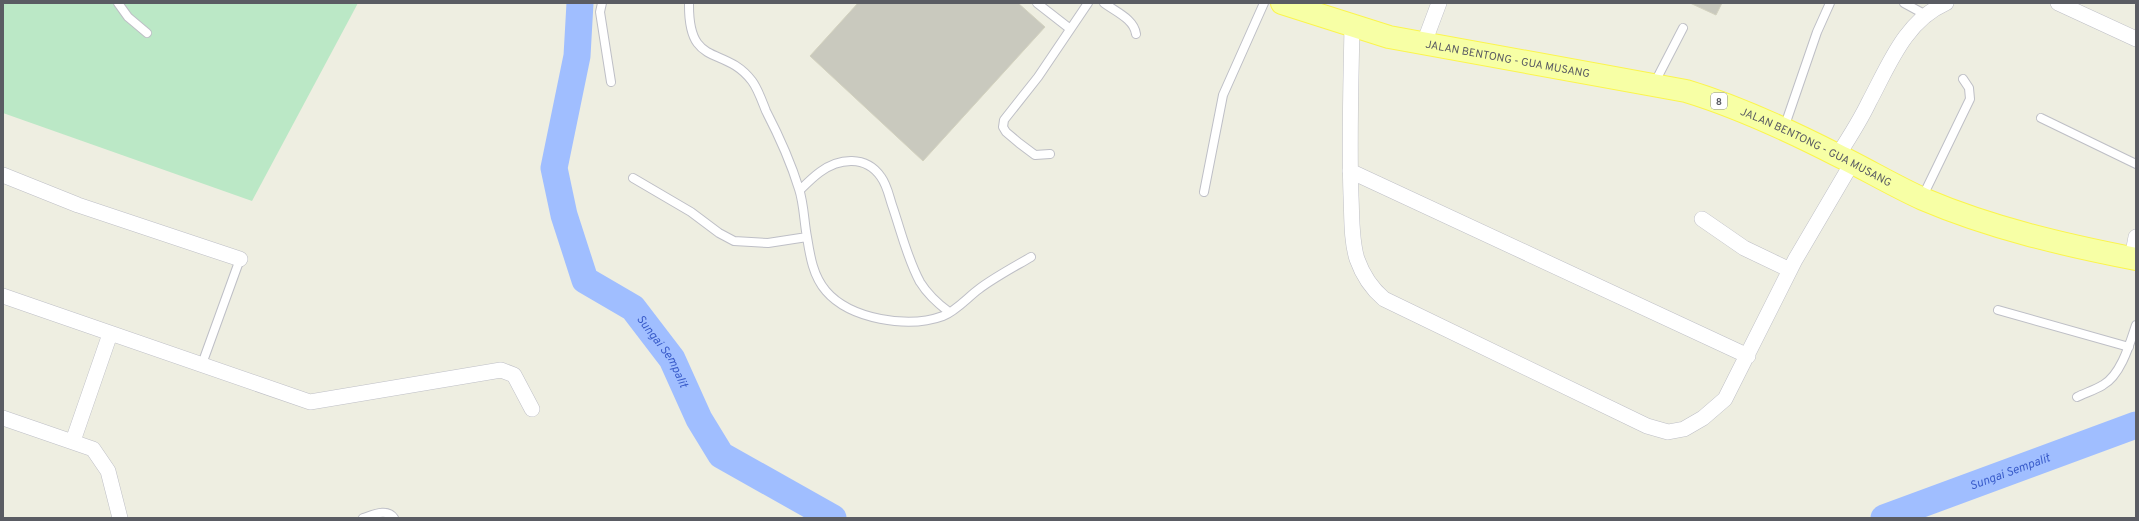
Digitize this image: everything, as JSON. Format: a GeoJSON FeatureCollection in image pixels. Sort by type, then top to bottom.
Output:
{"type":"FeatureCollection","features":[{"type":"Feature","properties":{"kind":"main road","name":"JALAN BENTONG - GUA MUSANG"},"geometry":{"type":"LineString","coordinates":[[1282,3],[1389,37],[1686,91],[1724,103],[1784,129],[1922,198],[1963,216],[2002,228],[2135,262]]}},
{"type":"Feature","properties":{"kind":"street"},"geometry":{"type":"LineString","coordinates":[[1424,43],[1439,3]]}},
{"type":"Feature","properties":{"kind":"street"},"geometry":{"type":"LineString","coordinates":[[1352,26],[1350,171],[1352,221],[1357,258],[1365,279],[1384,299],[1648,426],[1668,432],[1684,429],[1703,418],[1725,400],[1845,159],[1868,104],[1897,48],[1919,21],[1946,3]]}},
{"type":"Feature","properties":{"kind":"street"},"geometry":{"type":"LineString","coordinates":[[2058,3],[2090,9],[2136,39]]}},
{"type":"Feature","properties":{"kind":"street"},"geometry":{"type":"LineString","coordinates":[[1350,171],[1748,356]]}},
{"type":"Feature","properties":{"kind":"street"},"geometry":{"type":"LineString","coordinates":[[3,175],[78,205],[240,259]]}},
{"type":"Feature","properties":{"kind":"street"},"geometry":{"type":"LineString","coordinates":[[1702,219],[1744,248],[1790,270]]}},
{"type":"Feature","properties":{"kind":"street"},"geometry":{"type":"LineString","coordinates":[[2135,262],[2136,237]]}},
{"type":"Feature","properties":{"kind":"street"},"geometry":{"type":"LineString","coordinates":[[3,296],[310,402],[501,370],[514,375],[532,410]]}},
{"type":"Feature","properties":{"kind":"street"},"geometry":{"type":"LineString","coordinates":[[73,441],[110,334]]}},
{"type":"Feature","properties":{"kind":"street"},"geometry":{"type":"LineString","coordinates":[[3,418],[93,449],[108,471],[120,518]]}},
{"type":"Feature","properties":{"kind":"lane"},"geometry":{"type":"LineString","coordinates":[[118,3],[128,17],[147,33]]}},
{"type":"Feature","properties":{"kind":"lane"},"geometry":{"type":"LineString","coordinates":[[602,3],[600,12],[611,82]]}},
{"type":"Feature","properties":{"kind":"lane"},"geometry":{"type":"LineString","coordinates":[[689,3],[689,20],[694,39],[712,56],[737,65],[752,81],[778,136],[800,190],[806,238],[813,270],[825,291],[839,303],[857,313],[882,319],[912,322],[932,319],[949,312],[981,288],[1031,257]]}},
{"type":"Feature","properties":{"kind":"lane"},"geometry":{"type":"LineString","coordinates":[[1037,3],[1069,28]]}},
{"type":"Feature","properties":{"kind":"lane"},"geometry":{"type":"LineString","coordinates":[[1050,154],[1035,155],[1006,132],[1003,126],[1004,120],[1038,77],[1069,28],[1088,3]]}},
{"type":"Feature","properties":{"kind":"lane"},"geometry":{"type":"LineString","coordinates":[[1104,3],[1130,21],[1134,25],[1136,34]]}},
{"type":"Feature","properties":{"kind":"lane"},"geometry":{"type":"LineString","coordinates":[[1204,192],[1223,95],[1264,3]]}},
{"type":"Feature","properties":{"kind":"lane"},"geometry":{"type":"LineString","coordinates":[[1784,129],[1818,32],[1830,3]]}},
{"type":"Feature","properties":{"kind":"lane"},"geometry":{"type":"LineString","coordinates":[[1904,3],[1926,15]]}},
{"type":"Feature","properties":{"kind":"lane"},"geometry":{"type":"LineString","coordinates":[[1653,85],[1683,28]]}},
{"type":"Feature","properties":{"kind":"lane"},"geometry":{"type":"LineString","coordinates":[[1922,198],[1970,100],[1969,88],[1964,79]]}},
{"type":"Feature","properties":{"kind":"lane"},"geometry":{"type":"LineString","coordinates":[[2040,118],[2136,164]]}},
{"type":"Feature","properties":{"kind":"lane"},"geometry":{"type":"LineString","coordinates":[[800,190],[820,172],[836,162],[851,160],[866,163],[881,177],[888,191],[911,262],[920,282],[929,296],[949,312]]}},
{"type":"Feature","properties":{"kind":"lane"},"geometry":{"type":"LineString","coordinates":[[633,178],[691,212],[719,233],[734,240],[768,243],[806,238]]}},
{"type":"Feature","properties":{"kind":"lane"},"geometry":{"type":"LineString","coordinates":[[202,364],[240,259]]}},
{"type":"Feature","properties":{"kind":"lane"},"geometry":{"type":"LineString","coordinates":[[1998,310],[2129,348]]}},
{"type":"Feature","properties":{"kind":"lane"},"geometry":{"type":"LineString","coordinates":[[2077,397],[2104,385],[2117,370],[2129,348],[2136,325]]}},
{"type":"Feature","properties":{"kind":"lane"},"geometry":{"type":"LineString","coordinates":[[363,518],[384,513],[390,514],[394,518]]}},
{"type":"Feature","properties":{"kind":"green space"},"geometry":{"type":"Polygon","coordinates":[[[3,3],[358,3],[252,201],[3,113],[3,3]]]}},
{"type":"Feature","properties":{"kind":"building"},"geometry":{"type":"Polygon","coordinates":[[[858,3],[1018,3],[1045,27],[923,161],[810,56],[858,3]]]}},
{"type":"Feature","properties":{"kind":"building"},"geometry":{"type":"Polygon","coordinates":[[[1690,3],[1722,3],[1716,15],[1690,3]]]}},
{"type":"Feature","properties":{"kind":"waterway","name":"Sungai Sempalit"},"geometry":{"type":"LineString","coordinates":[[580,3],[577,56],[554,168],[564,215],[585,280],[633,308],[672,359],[699,419],[721,455],[833,518]]}},
{"type":"Feature","properties":{"kind":"waterway","name":"Sungai Sempalit"},"geometry":{"type":"LineString","coordinates":[[1884,518],[2136,425]]}}]}
